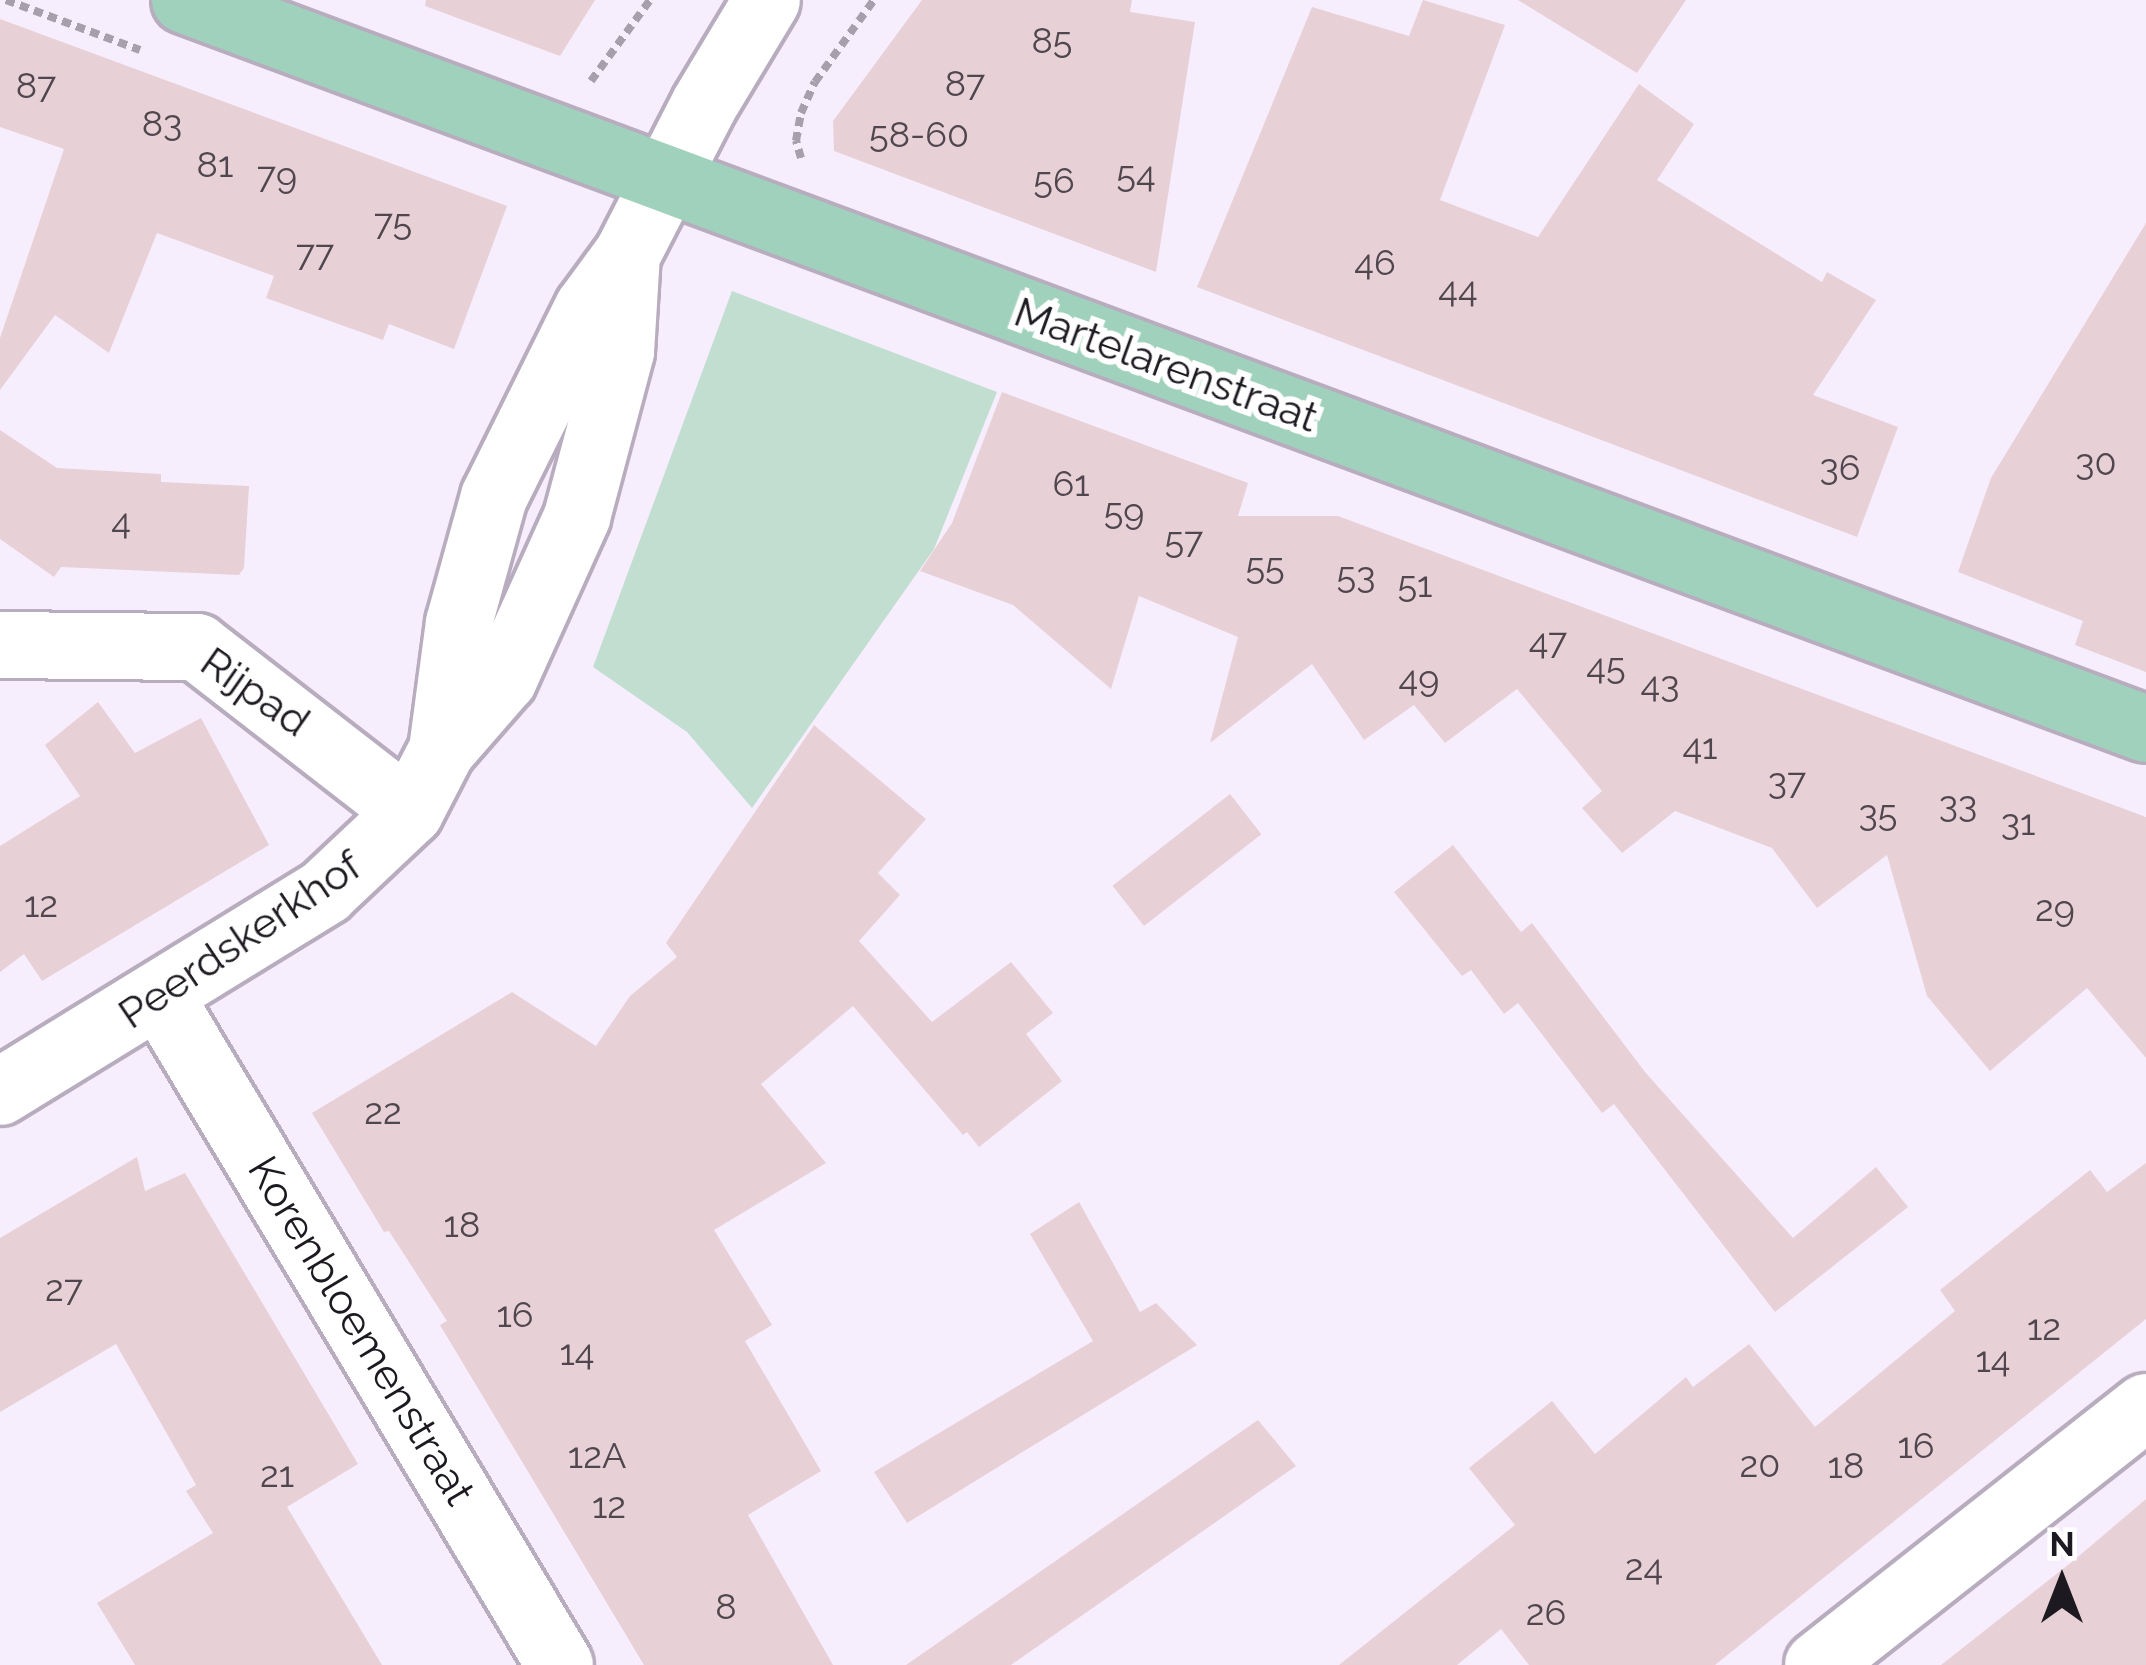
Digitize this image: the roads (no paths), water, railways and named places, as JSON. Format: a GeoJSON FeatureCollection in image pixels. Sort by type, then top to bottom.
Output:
{"type":"FeatureCollection","features":[{"type":"Feature","properties":{"kind":"main road","name":"Martelarenstraat"},"geometry":{"type":"LineString","coordinates":[[185,0],[2146,729]]}},
{"type":"Feature","properties":{"kind":"street","name":"Peerdskerkhof"},"geometry":{"type":"LineString","coordinates":[[0,1092],[161,998],[325,892],[410,812],[442,750],[504,679],[577,517],[621,352],[627,254],[733,51],[766,0]]}},
{"type":"Feature","properties":{"kind":"street","name":"Rijpad"},"geometry":{"type":"LineString","coordinates":[[0,645],[197,646],[410,812]]}},
{"type":"Feature","properties":{"kind":"street","name":"Korenbloemenstraat"},"geometry":{"type":"LineString","coordinates":[[161,998],[560,1665]]}},
{"type":"Feature","properties":{"kind":"street"},"geometry":{"type":"LineString","coordinates":[[1818,1665],[2146,1407]]}}]}
